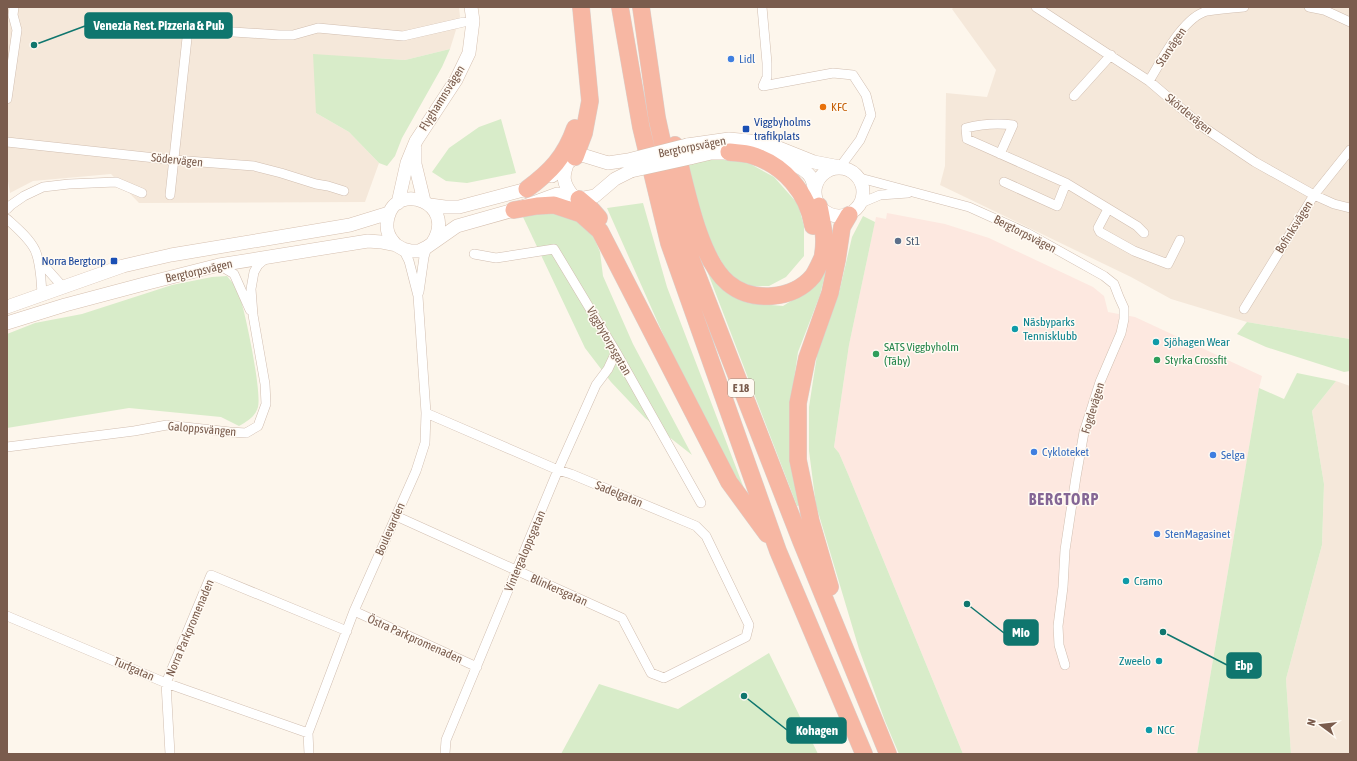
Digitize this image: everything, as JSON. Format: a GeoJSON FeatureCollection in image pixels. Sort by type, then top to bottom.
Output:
{"type":"FeatureCollection","features":[{"type":"Feature","properties":{"kind":"highway"},"geometry":{"type":"LineString","coordinates":[[572,160],[584,133],[590,101],[581,7]]}},
{"type":"Feature","properties":{"kind":"highway","name":"E 18"},"geometry":{"type":"LineString","coordinates":[[620,7],[641,128],[669,243],[778,551],[864,754]]}},
{"type":"Feature","properties":{"kind":"highway"},"geometry":{"type":"LineString","coordinates":[[641,8],[695,222],[710,260],[728,283],[744,292],[762,297],[790,292],[803,286],[814,275],[823,255],[825,234],[817,199]]}},
{"type":"Feature","properties":{"kind":"highway","name":"E 18"},"geometry":{"type":"LineString","coordinates":[[641,8],[658,118],[684,241],[801,541],[889,754]]}},
{"type":"Feature","properties":{"kind":"highway"},"geometry":{"type":"LineString","coordinates":[[526,189],[544,176],[560,158],[574,130],[588,80]]}},
{"type":"Feature","properties":{"kind":"highway"},"geometry":{"type":"LineString","coordinates":[[729,152],[751,155],[775,166],[791,179],[804,197],[811,213],[815,236],[811,262],[802,278],[792,288],[772,296]]}},
{"type":"Feature","properties":{"kind":"highway"},"geometry":{"type":"LineString","coordinates":[[576,197],[592,210],[605,226],[621,260],[643,316]]}},
{"type":"Feature","properties":{"kind":"highway"},"geometry":{"type":"LineString","coordinates":[[514,210],[554,205],[582,214],[600,231],[729,482],[778,551]]}},
{"type":"Feature","properties":{"kind":"highway"},"geometry":{"type":"LineString","coordinates":[[849,214],[842,227],[838,260],[830,293],[807,358],[798,403],[798,460],[811,522],[831,593],[889,754]]}},
{"type":"Feature","properties":{"kind":"main road","name":"Flyghamnsvägen"},"geometry":{"type":"LineString","coordinates":[[393,208],[407,163],[416,141],[456,80],[469,53],[473,21],[471,7]]}},
{"type":"Feature","properties":{"kind":"main road","name":"Bergtorpsvägen"},"geometry":{"type":"LineString","coordinates":[[7,324],[72,303],[219,265],[368,241],[381,242],[411,251],[419,251],[457,226],[514,210],[557,194],[576,197],[595,196],[630,165],[687,145],[729,139],[750,141],[774,146],[814,162],[840,167]]}},
{"type":"Feature","properties":{"kind":"main road","name":"Flyghamnsvägen"},"geometry":{"type":"LineString","coordinates":[[416,141],[415,164],[427,203]]}},
{"type":"Feature","properties":{"kind":"main road","name":"Bergtorpsvägen"},"geometry":{"type":"LineString","coordinates":[[7,307],[123,266],[171,254],[350,225],[393,208],[406,199],[417,199],[446,207],[459,207],[526,189],[546,180],[572,160],[582,155],[608,163],[630,165],[690,158],[711,153],[759,153],[805,171],[811,177],[817,199]]}},
{"type":"Feature","properties":{"kind":"main road"},"geometry":{"type":"LineString","coordinates":[[572,160],[565,171],[564,180],[576,197]]}},
{"type":"Feature","properties":{"kind":"main road"},"geometry":{"type":"LineString","coordinates":[[834,167],[840,167],[854,172],[860,178],[864,186],[861,203],[856,210],[841,216],[832,215],[825,212],[817,199],[816,182],[823,173],[834,167]]}},
{"type":"Feature","properties":{"kind":"main road"},"geometry":{"type":"LineString","coordinates":[[427,203],[438,218],[439,227],[437,235],[430,245]]}},
{"type":"Feature","properties":{"kind":"main road"},"geometry":{"type":"LineString","coordinates":[[393,208],[386,224],[387,232],[390,239],[399,247]]}},
{"type":"Feature","properties":{"kind":"street"},"geometry":{"type":"LineString","coordinates":[[7,99],[17,30],[13,15],[14,7]]}},
{"type":"Feature","properties":{"kind":"street"},"geometry":{"type":"LineString","coordinates":[[762,7],[767,63],[767,76],[763,86],[833,73],[852,76],[866,95],[871,115],[860,140],[840,167]]}},
{"type":"Feature","properties":{"kind":"street","name":"Skördevägen"},"geometry":{"type":"LineString","coordinates":[[1036,7],[1149,81],[1203,127],[1255,162],[1314,195],[1334,204],[1350,208]]}},
{"type":"Feature","properties":{"kind":"street","name":"Starvägen"},"geometry":{"type":"LineString","coordinates":[[1149,81],[1180,32],[1189,22],[1206,12],[1244,7]]}},
{"type":"Feature","properties":{"kind":"street"},"geometry":{"type":"LineString","coordinates":[[1309,7],[1324,10],[1350,22]]}},
{"type":"Feature","properties":{"kind":"street"},"geometry":{"type":"LineString","coordinates":[[100,20],[188,29],[286,35],[293,35],[318,28],[403,36],[464,22]]}},
{"type":"Feature","properties":{"kind":"street"},"geometry":{"type":"LineString","coordinates":[[170,195],[188,29]]}},
{"type":"Feature","properties":{"kind":"street"},"geometry":{"type":"LineString","coordinates":[[1074,96],[1111,56]]}},
{"type":"Feature","properties":{"kind":"street"},"geometry":{"type":"LineString","coordinates":[[1000,154],[1013,125],[978,125],[966,128],[967,139],[1000,154],[1066,183],[1138,226],[1144,233]]}},
{"type":"Feature","properties":{"kind":"street","name":"Södervägen"},"geometry":{"type":"LineString","coordinates":[[7,142],[174,160],[254,166],[344,191]]}},
{"type":"Feature","properties":{"kind":"street","name":"Bofinksvägen"},"geometry":{"type":"LineString","coordinates":[[1244,309],[1314,195],[1350,150]]}},
{"type":"Feature","properties":{"kind":"street","name":"Bergtorpsvägen"},"geometry":{"type":"LineString","coordinates":[[860,178],[969,207],[1027,233],[1104,276],[1114,284],[1120,297]]}},
{"type":"Feature","properties":{"kind":"street"},"geometry":{"type":"LineString","coordinates":[[8,204],[43,187],[69,184],[116,182],[142,193]]}},
{"type":"Feature","properties":{"kind":"street"},"geometry":{"type":"LineString","coordinates":[[1004,182],[1057,206],[1066,183]]}},
{"type":"Feature","properties":{"kind":"street","name":"Bergtorpsvägen"},"geometry":{"type":"LineString","coordinates":[[861,203],[880,195],[918,193]]}},
{"type":"Feature","properties":{"kind":"street"},"geometry":{"type":"LineString","coordinates":[[1108,209],[1098,228],[1100,232],[1134,251],[1168,264],[1180,240]]}},
{"type":"Feature","properties":{"kind":"street"},"geometry":{"type":"LineString","coordinates":[[7,219],[23,234],[35,250],[38,259],[42,294]]}},
{"type":"Feature","properties":{"kind":"street","name":"Boulevarden"},"geometry":{"type":"LineString","coordinates":[[418,296],[424,257],[430,245]]}},
{"type":"Feature","properties":{"kind":"street","name":"Boulevarden"},"geometry":{"type":"LineString","coordinates":[[309,754],[308,733],[346,631],[416,471],[425,443],[426,413],[418,296],[409,261],[399,247]]}},
{"type":"Feature","properties":{"kind":"street","name":"Viggbytorpsgatan"},"geometry":{"type":"LineString","coordinates":[[474,254],[496,258],[554,250],[616,352],[701,503]]}},
{"type":"Feature","properties":{"kind":"street","name":"Galoppsvängen"},"geometry":{"type":"LineString","coordinates":[[7,447],[134,431],[167,425],[246,433],[258,426],[266,404],[265,384],[253,315],[252,289],[254,272],[258,265],[266,258]]}},
{"type":"Feature","properties":{"kind":"street"},"geometry":{"type":"LineString","coordinates":[[38,259],[63,287]]}},
{"type":"Feature","properties":{"kind":"street","name":"Galoppsvängen"},"geometry":{"type":"LineString","coordinates":[[219,265],[234,274],[253,315]]}},
{"type":"Feature","properties":{"kind":"street","name":"Fogdevägen"},"geometry":{"type":"LineString","coordinates":[[1066,665],[1059,645],[1058,626],[1063,587],[1065,550],[1072,502],[1084,432],[1100,382],[1121,333],[1124,319],[1124,308],[1120,297]]}},
{"type":"Feature","properties":{"kind":"street","name":"Vintergaloppsgatan"},"geometry":{"type":"LineString","coordinates":[[445,754],[446,740],[558,470],[596,385],[608,369],[616,352]]}},
{"type":"Feature","properties":{"kind":"street","name":"Sadelgatan"},"geometry":{"type":"LineString","coordinates":[[426,413],[558,470],[696,526],[706,536],[749,624],[746,637],[664,678],[651,674]]}},
{"type":"Feature","properties":{"kind":"street","name":"Blinkersgatan"},"geometry":{"type":"LineString","coordinates":[[396,516],[622,618],[651,674]]}},
{"type":"Feature","properties":{"kind":"street","name":"Norra Parkpromenaden"},"geometry":{"type":"LineString","coordinates":[[170,754],[166,683],[211,575],[346,631]]}},
{"type":"Feature","properties":{"kind":"street","name":"Östra Parkpromenaden"},"geometry":{"type":"LineString","coordinates":[[354,611],[477,667]]}},
{"type":"Feature","properties":{"kind":"street","name":"Turfgatan"},"geometry":{"type":"LineString","coordinates":[[7,616],[166,683],[308,733]]}},
{"type":"Feature","properties":{"kind":"shaded area"},"geometry":{"type":"Polygon","coordinates":[[[7,7],[459,7],[460,17],[450,49],[405,60],[376,58],[316,113],[349,132],[379,163],[365,202],[139,203],[111,174],[33,181],[10,193],[7,175],[7,7]]]}},
{"type":"Feature","properties":{"kind":"shaded area"},"geometry":{"type":"Polygon","coordinates":[[[954,7],[1350,7],[1350,339],[1247,322],[1171,299],[1131,277],[940,185],[945,166],[946,93],[987,97],[996,70],[952,9],[954,7]]]}},
{"type":"Feature","properties":{"kind":"shaded area"},"geometry":{"type":"Polygon","coordinates":[[[887,213],[945,224],[989,238],[1093,287],[1104,296],[1108,312],[1135,317],[1262,376],[1197,754],[963,754],[848,474],[839,453],[834,447],[849,345],[876,217],[886,219],[887,213]]]}},
{"type":"Feature","properties":{"kind":"shaded area"},"geometry":{"type":"Polygon","coordinates":[[[1336,381],[1350,386],[1350,754],[1291,754],[1286,679],[1322,545],[1324,484],[1312,411],[1336,381]]]}},
{"type":"Feature","properties":{"kind":"green space"},"geometry":{"type":"Polygon","coordinates":[[[450,49],[442,67],[402,138],[395,156],[387,166],[379,163],[349,132],[316,113],[313,54],[405,60],[450,49]]]}},
{"type":"Feature","properties":{"kind":"green space"},"geometry":{"type":"Polygon","coordinates":[[[501,119],[516,173],[467,183],[446,181],[432,172],[449,148],[479,127],[501,119]]]}},
{"type":"Feature","properties":{"kind":"green space"},"geometry":{"type":"Polygon","coordinates":[[[720,158],[745,161],[774,177],[798,204],[804,226],[804,256],[786,277],[769,286],[751,286],[735,279],[728,273],[707,236],[684,165],[720,158]]]}},
{"type":"Feature","properties":{"kind":"green space"},"geometry":{"type":"Polygon","coordinates":[[[643,203],[667,287],[745,491],[703,424],[607,208],[643,203]]]}},
{"type":"Feature","properties":{"kind":"green space"},"geometry":{"type":"Polygon","coordinates":[[[539,211],[557,212],[577,219],[593,235],[600,252],[603,276],[633,344],[692,455],[645,418],[611,382],[585,348],[523,217],[539,211]]]}},
{"type":"Feature","properties":{"kind":"green space"},"geometry":{"type":"Polygon","coordinates":[[[863,216],[875,222],[849,345],[834,447],[839,453],[848,474],[963,754],[899,754],[885,721],[859,649],[816,505],[809,451],[809,407],[817,355],[839,293],[852,237],[863,216]]]}},
{"type":"Feature","properties":{"kind":"green space"},"geometry":{"type":"Polygon","coordinates":[[[698,247],[734,295],[747,303],[783,306],[812,288],[827,267],[820,295],[798,352],[790,407],[800,505],[797,506],[698,247]]]}},
{"type":"Feature","properties":{"kind":"green space"},"geometry":{"type":"Polygon","coordinates":[[[227,276],[237,288],[240,297],[248,328],[255,367],[259,398],[258,407],[253,416],[248,420],[239,426],[221,417],[129,408],[7,428],[7,334],[35,323],[82,314],[172,285],[212,277],[227,276]]]}},
{"type":"Feature","properties":{"kind":"green space"},"geometry":{"type":"Polygon","coordinates":[[[1247,322],[1350,339],[1350,371],[1344,372],[1266,347],[1237,334],[1247,322]]]}},
{"type":"Feature","properties":{"kind":"green space"},"geometry":{"type":"Polygon","coordinates":[[[1297,373],[1336,381],[1312,411],[1324,484],[1322,545],[1286,679],[1291,754],[1197,754],[1259,388],[1284,399],[1297,373]]]}},
{"type":"Feature","properties":{"kind":"green space"},"geometry":{"type":"Polygon","coordinates":[[[769,653],[818,754],[561,754],[599,684],[678,709],[769,653]]]}},
{"type":"Feature","properties":{"kind":"place","name":"Venezia Rest. Pizzeria & Pub"},"geometry":{"type":"Point","coordinates":[34,45]}},
{"type":"Feature","properties":{"kind":"place","name":"Lidl"},"geometry":{"type":"Point","coordinates":[731,59]}},
{"type":"Feature","properties":{"kind":"place","name":"KFC"},"geometry":{"type":"Point","coordinates":[823,107]}},
{"type":"Feature","properties":{"kind":"place","name":"Viggbyholms trafikplats"},"geometry":{"type":"Point","coordinates":[746,129]}},
{"type":"Feature","properties":{"kind":"place","name":"St1"},"geometry":{"type":"Point","coordinates":[898,241]}},
{"type":"Feature","properties":{"kind":"place","name":"Norra Bergtorp"},"geometry":{"type":"Point","coordinates":[114,261]}},
{"type":"Feature","properties":{"kind":"place","name":"Näsbyparks Tennisklubb"},"geometry":{"type":"Point","coordinates":[1015,329]}},
{"type":"Feature","properties":{"kind":"place","name":"Sjöhagen Wear"},"geometry":{"type":"Point","coordinates":[1156,342]}},
{"type":"Feature","properties":{"kind":"place","name":"SATS Viggbyholm (Täby)"},"geometry":{"type":"Point","coordinates":[876,354]}},
{"type":"Feature","properties":{"kind":"place","name":"Styrka Crossfit"},"geometry":{"type":"Point","coordinates":[1157,360]}},
{"type":"Feature","properties":{"kind":"place","name":"Cykloteket"},"geometry":{"type":"Point","coordinates":[1034,452]}},
{"type":"Feature","properties":{"kind":"place","name":"Selga"},"geometry":{"type":"Point","coordinates":[1213,455]}},
{"type":"Feature","properties":{"kind":"place","name":"StenMagasinet"},"geometry":{"type":"Point","coordinates":[1157,534]}},
{"type":"Feature","properties":{"kind":"place","name":"Cramo"},"geometry":{"type":"Point","coordinates":[1126,581]}},
{"type":"Feature","properties":{"kind":"place","name":"Mio"},"geometry":{"type":"Point","coordinates":[967,604]}},
{"type":"Feature","properties":{"kind":"place","name":"Ebp"},"geometry":{"type":"Point","coordinates":[1163,632]}},
{"type":"Feature","properties":{"kind":"place","name":"Zweelo"},"geometry":{"type":"Point","coordinates":[1159,661]}},
{"type":"Feature","properties":{"kind":"place","name":"Kohagen"},"geometry":{"type":"Point","coordinates":[744,696]}},
{"type":"Feature","properties":{"kind":"place","name":"NCC"},"geometry":{"type":"Point","coordinates":[1149,730]}},
{"type":"Feature","properties":{"kind":"district","name":"BERGTORP"},"geometry":{"type":"Point","coordinates":[1064,499]}}]}
